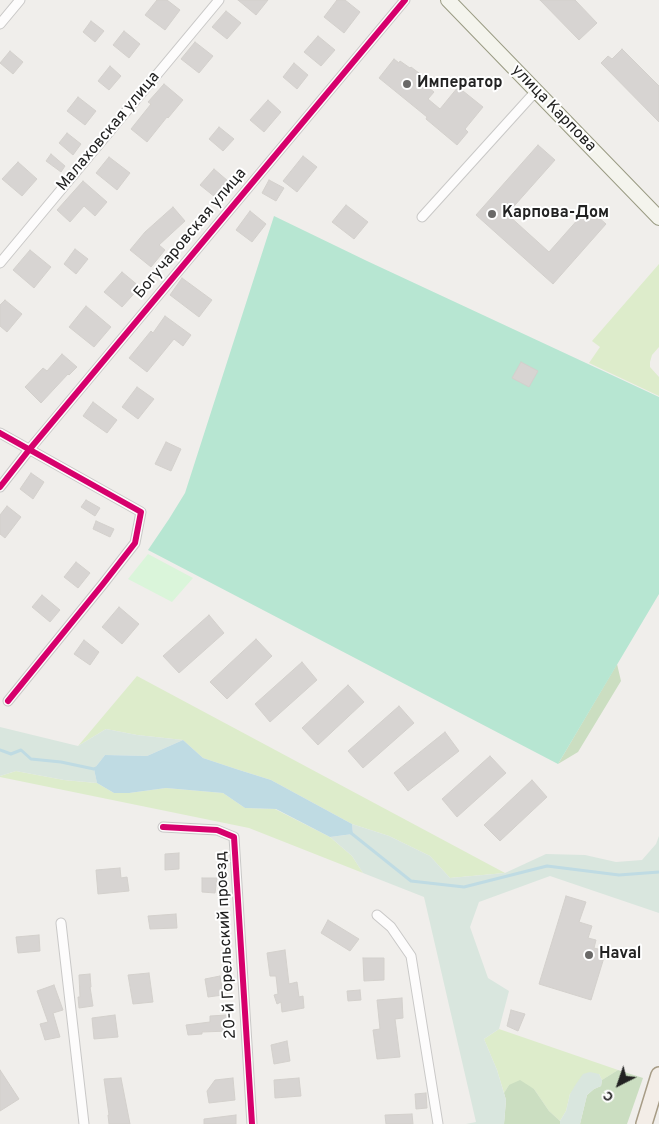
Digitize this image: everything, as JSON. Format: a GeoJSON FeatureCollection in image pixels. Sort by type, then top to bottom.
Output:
{"type":"FeatureCollection","features":[{"type":"Feature","properties":{"kind":"main road","name":"улица Карпова"},"geometry":{"type":"LineString","coordinates":[[448,0],[659,218]]}},
{"type":"Feature","properties":{"kind":"main road"},"geometry":{"type":"LineString","coordinates":[[644,1124],[659,1075]]}},
{"type":"Feature","properties":{"kind":"street"},"geometry":{"type":"LineString","coordinates":[[0,24],[20,0]]}},
{"type":"Feature","properties":{"kind":"street","name":"Малаховская улица"},"geometry":{"type":"LineString","coordinates":[[0,263],[219,0]]}},
{"type":"Feature","properties":{"kind":"street","name":"Богучаровская улица"},"geometry":{"type":"LineString","coordinates":[[0,487],[405,0]]}},
{"type":"Feature","properties":{"kind":"street"},"geometry":{"type":"LineString","coordinates":[[422,217],[536,91]]}},
{"type":"Feature","properties":{"kind":"street"},"geometry":{"type":"LineString","coordinates":[[0,433],[141,512],[135,543],[8,701]]}},
{"type":"Feature","properties":{"kind":"street","name":"20-й Горельский проезд"},"geometry":{"type":"LineString","coordinates":[[163,827],[218,830],[234,837],[252,1124]]}},
{"type":"Feature","properties":{"kind":"street"},"geometry":{"type":"LineString","coordinates":[[377,915],[390,927],[411,956],[438,1124]]}},
{"type":"Feature","properties":{"kind":"street"},"geometry":{"type":"LineString","coordinates":[[61,923],[84,1124]]}},
{"type":"Feature","properties":{"kind":"green space"},"geometry":{"type":"Polygon","coordinates":[[[274,216],[659,397],[659,594],[558,764],[148,550],[185,493],[274,216]]]}},
{"type":"Feature","properties":{"kind":"green space"},"geometry":{"type":"Polygon","coordinates":[[[659,264],[659,347],[652,355],[650,367],[659,377],[659,396],[589,363],[600,347],[592,341],[659,264]]]}},
{"type":"Feature","properties":{"kind":"green space"},"geometry":{"type":"Polygon","coordinates":[[[148,554],[193,578],[172,602],[128,579],[148,554]]]}},
{"type":"Feature","properties":{"kind":"green space"},"geometry":{"type":"Polygon","coordinates":[[[617,664],[621,681],[578,752],[558,764],[617,664]]]}},
{"type":"Feature","properties":{"kind":"green space"},"geometry":{"type":"Polygon","coordinates":[[[137,676],[505,873],[450,878],[430,856],[389,836],[352,824],[271,780],[203,758],[183,740],[137,735],[106,729],[78,746],[137,676]]]}},
{"type":"Feature","properties":{"kind":"green space"},"geometry":{"type":"Polygon","coordinates":[[[16,771],[64,780],[97,783],[114,793],[166,788],[223,793],[245,808],[275,809],[330,837],[352,856],[363,873],[249,828],[0,777],[16,771]]]}},
{"type":"Feature","properties":{"kind":"green space"},"geometry":{"type":"Polygon","coordinates":[[[499,1029],[618,1070],[602,1080],[599,1074],[570,1094],[566,1111],[560,1121],[549,1111],[534,1089],[509,1085],[504,1093],[484,1039],[499,1029]]]}},
{"type":"Feature","properties":{"kind":"green space"},"geometry":{"type":"Polygon","coordinates":[[[618,1070],[643,1078],[627,1124],[580,1124],[587,1095],[601,1086],[602,1080],[618,1070]]]}},
{"type":"Feature","properties":{"kind":"green space"},"geometry":{"type":"Polygon","coordinates":[[[520,1080],[534,1089],[549,1111],[560,1121],[560,1124],[504,1124],[506,1100],[504,1093],[509,1085],[520,1080]]]}},
{"type":"Feature","properties":{"kind":"shaded area"},"geometry":{"type":"Polygon","coordinates":[[[0,727],[78,746],[106,729],[137,735],[183,740],[147,756],[105,755],[94,769],[97,783],[64,780],[16,771],[0,776],[0,727]]]}},
{"type":"Feature","properties":{"kind":"shaded area"},"geometry":{"type":"Polygon","coordinates":[[[352,824],[389,836],[430,856],[450,878],[505,873],[546,854],[585,855],[616,862],[642,860],[656,844],[659,836],[659,913],[550,876],[479,902],[470,927],[488,978],[509,991],[499,1029],[484,1039],[497,1070],[506,1100],[504,1124],[466,1124],[476,1122],[424,897],[363,873],[352,856],[330,837],[353,834],[352,824]]]}},
{"type":"Feature","properties":{"kind":"shaded area"},"geometry":{"type":"Polygon","coordinates":[[[590,1072],[599,1074],[602,1080],[601,1086],[587,1095],[580,1124],[560,1124],[566,1111],[570,1094],[583,1074],[590,1072]]]}},
{"type":"Feature","properties":{"kind":"water"},"geometry":{"type":"Polygon","coordinates":[[[183,740],[203,758],[271,780],[352,824],[353,834],[330,837],[276,809],[245,808],[223,793],[166,788],[114,793],[97,783],[94,769],[105,755],[147,756],[183,740]]]}},
{"type":"Feature","properties":{"kind":"building"},"geometry":{"type":"Polygon","coordinates":[[[157,0],[167,0],[180,10],[165,30],[145,15],[157,0]]]}},
{"type":"Feature","properties":{"kind":"building"},"geometry":{"type":"Polygon","coordinates":[[[238,0],[268,0],[256,15],[238,0]]]}},
{"type":"Feature","properties":{"kind":"building"},"geometry":{"type":"Polygon","coordinates":[[[337,0],[345,0],[360,12],[344,33],[324,17],[337,0]]]}},
{"type":"Feature","properties":{"kind":"building"},"geometry":{"type":"Polygon","coordinates":[[[540,0],[575,0],[597,23],[579,40],[540,0]]]}},
{"type":"Feature","properties":{"kind":"building"},"geometry":{"type":"Polygon","coordinates":[[[226,11],[241,23],[227,39],[212,27],[226,11]]]}},
{"type":"Feature","properties":{"kind":"building"},"geometry":{"type":"Polygon","coordinates":[[[91,21],[104,31],[95,42],[83,32],[91,21]]]}},
{"type":"Feature","properties":{"kind":"building"},"geometry":{"type":"Polygon","coordinates":[[[124,31],[140,44],[129,58],[113,45],[124,31]]]}},
{"type":"Feature","properties":{"kind":"building"},"geometry":{"type":"Polygon","coordinates":[[[318,36],[335,50],[321,66],[304,52],[318,36]]]}},
{"type":"Feature","properties":{"kind":"building"},"geometry":{"type":"Polygon","coordinates":[[[195,42],[213,56],[199,73],[181,59],[195,42]]]}},
{"type":"Feature","properties":{"kind":"building"},"geometry":{"type":"Polygon","coordinates":[[[622,49],[659,86],[659,122],[601,63],[608,56],[612,59],[622,49]]]}},
{"type":"Feature","properties":{"kind":"building"},"geometry":{"type":"Polygon","coordinates":[[[10,51],[23,62],[13,74],[0,63],[10,51]]]}},
{"type":"Feature","properties":{"kind":"building"},"geometry":{"type":"Polygon","coordinates":[[[394,59],[411,67],[423,76],[430,86],[429,88],[434,92],[428,99],[440,109],[458,87],[483,107],[465,129],[468,132],[457,145],[426,119],[427,117],[379,78],[394,59]]]}},
{"type":"Feature","properties":{"kind":"building"},"geometry":{"type":"Polygon","coordinates":[[[294,63],[308,75],[297,89],[283,77],[294,63]]]}},
{"type":"Feature","properties":{"kind":"building"},"geometry":{"type":"Polygon","coordinates":[[[110,66],[121,76],[109,90],[98,81],[110,66]]]}},
{"type":"Feature","properties":{"kind":"building"},"geometry":{"type":"Polygon","coordinates":[[[164,84],[183,100],[147,142],[131,129],[151,104],[148,102],[164,84]]]}},
{"type":"Feature","properties":{"kind":"building"},"geometry":{"type":"Polygon","coordinates":[[[78,97],[96,111],[85,125],[67,111],[78,97]]]}},
{"type":"Feature","properties":{"kind":"building"},"geometry":{"type":"Polygon","coordinates":[[[268,100],[281,112],[264,132],[250,120],[268,100]]]}},
{"type":"Feature","properties":{"kind":"building"},"geometry":{"type":"Polygon","coordinates":[[[219,127],[234,139],[223,151],[209,139],[219,127]]]}},
{"type":"Feature","properties":{"kind":"building"},"geometry":{"type":"Polygon","coordinates":[[[67,133],[81,144],[73,155],[59,143],[67,133]]]}},
{"type":"Feature","properties":{"kind":"building","name":"Карпова-Дом"},"geometry":{"type":"Polygon","coordinates":[[[538,145],[555,160],[507,214],[549,252],[588,208],[606,224],[553,284],[476,215],[538,145]]]}},
{"type":"Feature","properties":{"kind":"building"},"geometry":{"type":"Polygon","coordinates":[[[51,154],[65,166],[61,172],[46,161],[51,154]]]}},
{"type":"Feature","properties":{"kind":"building"},"geometry":{"type":"Polygon","coordinates":[[[303,156],[317,167],[297,192],[283,181],[303,156]]]}},
{"type":"Feature","properties":{"kind":"building"},"geometry":{"type":"Polygon","coordinates":[[[109,157],[130,173],[117,190],[96,173],[109,157]]]}},
{"type":"Feature","properties":{"kind":"building"},"geometry":{"type":"Polygon","coordinates":[[[18,162],[37,179],[22,196],[2,179],[18,162]]]}},
{"type":"Feature","properties":{"kind":"building"},"geometry":{"type":"Polygon","coordinates":[[[214,169],[228,181],[215,197],[200,185],[214,169]]]}},
{"type":"Feature","properties":{"kind":"building"},"geometry":{"type":"Polygon","coordinates":[[[269,180],[284,188],[276,201],[262,193],[269,180]]]}},
{"type":"Feature","properties":{"kind":"building"},"geometry":{"type":"Polygon","coordinates":[[[83,181],[107,202],[95,216],[84,206],[70,222],[57,210],[83,181]]]}},
{"type":"Feature","properties":{"kind":"building"},"geometry":{"type":"Polygon","coordinates":[[[346,205],[368,222],[354,239],[332,222],[346,205]]]}},
{"type":"Feature","properties":{"kind":"building"},"geometry":{"type":"Polygon","coordinates":[[[173,207],[185,221],[159,245],[165,250],[151,267],[130,250],[145,232],[173,207]]]}},
{"type":"Feature","properties":{"kind":"building"},"geometry":{"type":"Polygon","coordinates":[[[250,211],[266,224],[252,242],[236,230],[250,211]]]}},
{"type":"Feature","properties":{"kind":"building"},"geometry":{"type":"Polygon","coordinates":[[[75,249],[88,259],[76,274],[64,264],[75,249]]]}},
{"type":"Feature","properties":{"kind":"building"},"geometry":{"type":"Polygon","coordinates":[[[30,250],[51,267],[34,288],[13,270],[30,250]]]}},
{"type":"Feature","properties":{"kind":"building"},"geometry":{"type":"Polygon","coordinates":[[[122,272],[140,287],[122,307],[104,292],[122,272]]]}},
{"type":"Feature","properties":{"kind":"building"},"geometry":{"type":"Polygon","coordinates":[[[182,278],[212,300],[199,317],[170,295],[182,278]]]}},
{"type":"Feature","properties":{"kind":"building"},"geometry":{"type":"Polygon","coordinates":[[[5,300],[22,314],[7,332],[0,326],[0,305],[5,300]]]}},
{"type":"Feature","properties":{"kind":"building"},"geometry":{"type":"Polygon","coordinates":[[[86,306],[111,327],[94,347],[69,327],[86,306]]]}},
{"type":"Feature","properties":{"kind":"building"},"geometry":{"type":"Polygon","coordinates":[[[165,316],[191,335],[183,346],[174,339],[147,372],[129,358],[151,331],[153,333],[165,316]]]}},
{"type":"Feature","properties":{"kind":"building"},"geometry":{"type":"Polygon","coordinates":[[[62,354],[77,367],[41,403],[25,387],[43,368],[47,371],[62,354]]]}},
{"type":"Feature","properties":{"kind":"building"},"geometry":{"type":"Polygon","coordinates":[[[521,362],[538,371],[529,387],[512,378],[521,362]]]}},
{"type":"Feature","properties":{"kind":"building"},"geometry":{"type":"Polygon","coordinates":[[[137,387],[154,399],[138,419],[122,407],[137,387]]]}},
{"type":"Feature","properties":{"kind":"building"},"geometry":{"type":"Polygon","coordinates":[[[93,402],[117,420],[107,433],[83,416],[93,402]]]}},
{"type":"Feature","properties":{"kind":"building"},"geometry":{"type":"Polygon","coordinates":[[[166,442],[181,449],[171,471],[155,464],[166,442]]]}},
{"type":"Feature","properties":{"kind":"building"},"geometry":{"type":"Polygon","coordinates":[[[31,473],[44,482],[33,499],[20,489],[31,473]]]}},
{"type":"Feature","properties":{"kind":"building"},"geometry":{"type":"Polygon","coordinates":[[[86,500],[100,508],[95,516],[81,507],[86,500]]]}},
{"type":"Feature","properties":{"kind":"building"},"geometry":{"type":"Polygon","coordinates":[[[7,506],[21,517],[5,538],[0,534],[0,515],[7,506]]]}},
{"type":"Feature","properties":{"kind":"building"},"geometry":{"type":"Polygon","coordinates":[[[96,521],[114,529],[110,537],[93,529],[96,521]]]}},
{"type":"Feature","properties":{"kind":"building"},"geometry":{"type":"Polygon","coordinates":[[[76,562],[90,573],[78,588],[64,577],[76,562]]]}},
{"type":"Feature","properties":{"kind":"building"},"geometry":{"type":"Polygon","coordinates":[[[42,595],[60,610],[50,622],[32,607],[42,595]]]}},
{"type":"Feature","properties":{"kind":"building"},"geometry":{"type":"Polygon","coordinates":[[[119,607],[139,624],[122,644],[102,627],[119,607]]]}},
{"type":"Feature","properties":{"kind":"building"},"geometry":{"type":"Polygon","coordinates":[[[209,615],[224,633],[179,673],[163,656],[209,615]]]}},
{"type":"Feature","properties":{"kind":"building"},"geometry":{"type":"Polygon","coordinates":[[[256,639],[272,656],[227,699],[210,682],[256,639]]]}},
{"type":"Feature","properties":{"kind":"building"},"geometry":{"type":"Polygon","coordinates":[[[84,640],[99,652],[90,665],[74,654],[84,640]]]}},
{"type":"Feature","properties":{"kind":"building"},"geometry":{"type":"Polygon","coordinates":[[[302,662],[317,680],[270,722],[255,704],[302,662]]]}},
{"type":"Feature","properties":{"kind":"building"},"geometry":{"type":"Polygon","coordinates":[[[348,685],[364,702],[318,745],[302,728],[348,685]]]}},
{"type":"Feature","properties":{"kind":"building"},"geometry":{"type":"Polygon","coordinates":[[[399,706],[414,723],[363,768],[348,751],[399,706]]]}},
{"type":"Feature","properties":{"kind":"building"},"geometry":{"type":"Polygon","coordinates":[[[445,732],[459,751],[408,791],[394,773],[445,732]]]}},
{"type":"Feature","properties":{"kind":"building"},"geometry":{"type":"Polygon","coordinates":[[[490,756],[506,773],[457,817],[442,799],[490,756]]]}},
{"type":"Feature","properties":{"kind":"building"},"geometry":{"type":"Polygon","coordinates":[[[532,780],[547,797],[500,841],[484,825],[532,780]]]}},
{"type":"Feature","properties":{"kind":"building"},"geometry":{"type":"Polygon","coordinates":[[[179,853],[179,869],[165,870],[165,854],[179,853]]]}},
{"type":"Feature","properties":{"kind":"building"},"geometry":{"type":"Polygon","coordinates":[[[120,868],[121,878],[127,877],[129,891],[98,894],[96,870],[120,868]]]}},
{"type":"Feature","properties":{"kind":"building"},"geometry":{"type":"Polygon","coordinates":[[[202,878],[217,878],[215,893],[202,892],[202,878]]]}},
{"type":"Feature","properties":{"kind":"building"},"geometry":{"type":"Polygon","coordinates":[[[566,896],[586,902],[579,922],[592,926],[588,938],[596,940],[594,948],[606,951],[591,1000],[539,984],[566,896]]]}},
{"type":"Feature","properties":{"kind":"building"},"geometry":{"type":"Polygon","coordinates":[[[176,914],[177,928],[150,929],[148,916],[176,914]]]}},
{"type":"Feature","properties":{"kind":"building"},"geometry":{"type":"Polygon","coordinates":[[[328,920],[359,939],[350,951],[321,933],[328,920]]]}},
{"type":"Feature","properties":{"kind":"building"},"geometry":{"type":"Polygon","coordinates":[[[39,935],[40,951],[18,953],[16,937],[39,935]]]}},
{"type":"Feature","properties":{"kind":"building"},"geometry":{"type":"Polygon","coordinates":[[[285,950],[289,984],[297,982],[299,997],[303,996],[304,1008],[282,1012],[281,1002],[277,1004],[274,995],[278,994],[276,976],[270,976],[267,953],[285,950]]]}},
{"type":"Feature","properties":{"kind":"building"},"geometry":{"type":"Polygon","coordinates":[[[363,958],[384,958],[384,980],[364,981],[363,958]]]}},
{"type":"Feature","properties":{"kind":"building"},"geometry":{"type":"Polygon","coordinates":[[[149,973],[153,1002],[133,1004],[128,975],[149,973]]]}},
{"type":"Feature","properties":{"kind":"building"},"geometry":{"type":"Polygon","coordinates":[[[90,974],[93,1006],[79,1008],[79,975],[90,974]]]}},
{"type":"Feature","properties":{"kind":"building"},"geometry":{"type":"Polygon","coordinates":[[[220,976],[223,995],[208,997],[205,979],[220,976]]]}},
{"type":"Feature","properties":{"kind":"building"},"geometry":{"type":"Polygon","coordinates":[[[54,985],[63,1010],[53,1013],[60,1037],[45,1040],[40,1024],[48,1022],[37,991],[54,985]]]}},
{"type":"Feature","properties":{"kind":"building"},"geometry":{"type":"Polygon","coordinates":[[[360,990],[361,1000],[348,1001],[347,991],[360,990]]]}},
{"type":"Feature","properties":{"kind":"building"},"geometry":{"type":"Polygon","coordinates":[[[402,998],[403,1018],[395,1019],[400,1057],[377,1059],[373,1030],[380,1029],[377,1000],[402,998]]]}},
{"type":"Feature","properties":{"kind":"building"},"geometry":{"type":"Polygon","coordinates":[[[511,1010],[525,1014],[518,1031],[507,1026],[511,1010]]]}},
{"type":"Feature","properties":{"kind":"building"},"geometry":{"type":"Polygon","coordinates":[[[115,1015],[118,1037],[94,1039],[92,1018],[115,1015]]]}},
{"type":"Feature","properties":{"kind":"building"},"geometry":{"type":"Polygon","coordinates":[[[227,1015],[229,1031],[202,1032],[202,1034],[188,1035],[186,1025],[210,1022],[210,1016],[227,1015]]]}},
{"type":"Feature","properties":{"kind":"building"},"geometry":{"type":"Polygon","coordinates":[[[287,1041],[290,1061],[274,1064],[271,1045],[287,1041]]]}},
{"type":"Feature","properties":{"kind":"building"},"geometry":{"type":"Polygon","coordinates":[[[0,1070],[19,1099],[0,1111],[0,1070]]]}},
{"type":"Feature","properties":{"kind":"building"},"geometry":{"type":"Polygon","coordinates":[[[121,1078],[130,1124],[109,1124],[104,1079],[121,1078]]]}},
{"type":"Feature","properties":{"kind":"building"},"geometry":{"type":"Polygon","coordinates":[[[233,1078],[235,1100],[209,1103],[207,1091],[215,1080],[233,1078]]]}},
{"type":"Feature","properties":{"kind":"building"},"geometry":{"type":"Polygon","coordinates":[[[299,1078],[301,1096],[275,1098],[274,1080],[299,1078]]]}},
{"type":"Feature","properties":{"kind":"building"},"geometry":{"type":"Polygon","coordinates":[[[426,1093],[427,1108],[416,1109],[415,1094],[426,1093]]]}},
{"type":"Feature","properties":{"kind":"building"},"geometry":{"type":"Polygon","coordinates":[[[412,1114],[413,1124],[386,1124],[385,1115],[412,1114]]]}},
{"type":"Feature","properties":{"kind":"building"},"geometry":{"type":"Polygon","coordinates":[[[236,1115],[236,1124],[204,1124],[204,1119],[236,1115]]]}},
{"type":"Feature","properties":{"kind":"waterway"},"geometry":{"type":"LineString","coordinates":[[0,750],[11,754],[21,750],[31,759],[96,768]]}},
{"type":"Feature","properties":{"kind":"waterway"},"geometry":{"type":"LineString","coordinates":[[351,833],[411,881],[464,887],[547,866],[619,875],[659,872]]}},
{"type":"Feature","properties":{"kind":"cycle path"},"geometry":{"type":"LineString","coordinates":[[0,487],[405,0]]}},
{"type":"Feature","properties":{"kind":"cycle path"},"geometry":{"type":"LineString","coordinates":[[0,433],[141,512],[135,543],[8,701]]}},
{"type":"Feature","properties":{"kind":"cycle path"},"geometry":{"type":"LineString","coordinates":[[163,827],[217,830],[234,837],[252,1124]]}},
{"type":"Feature","properties":{"kind":"place","name":"Император"},"geometry":{"type":"Point","coordinates":[407,84]}},
{"type":"Feature","properties":{"kind":"place","name":"Карпова-Дом"},"geometry":{"type":"Point","coordinates":[492,214]}},
{"type":"Feature","properties":{"kind":"place","name":"Haval"},"geometry":{"type":"Point","coordinates":[589,955]}}]}
